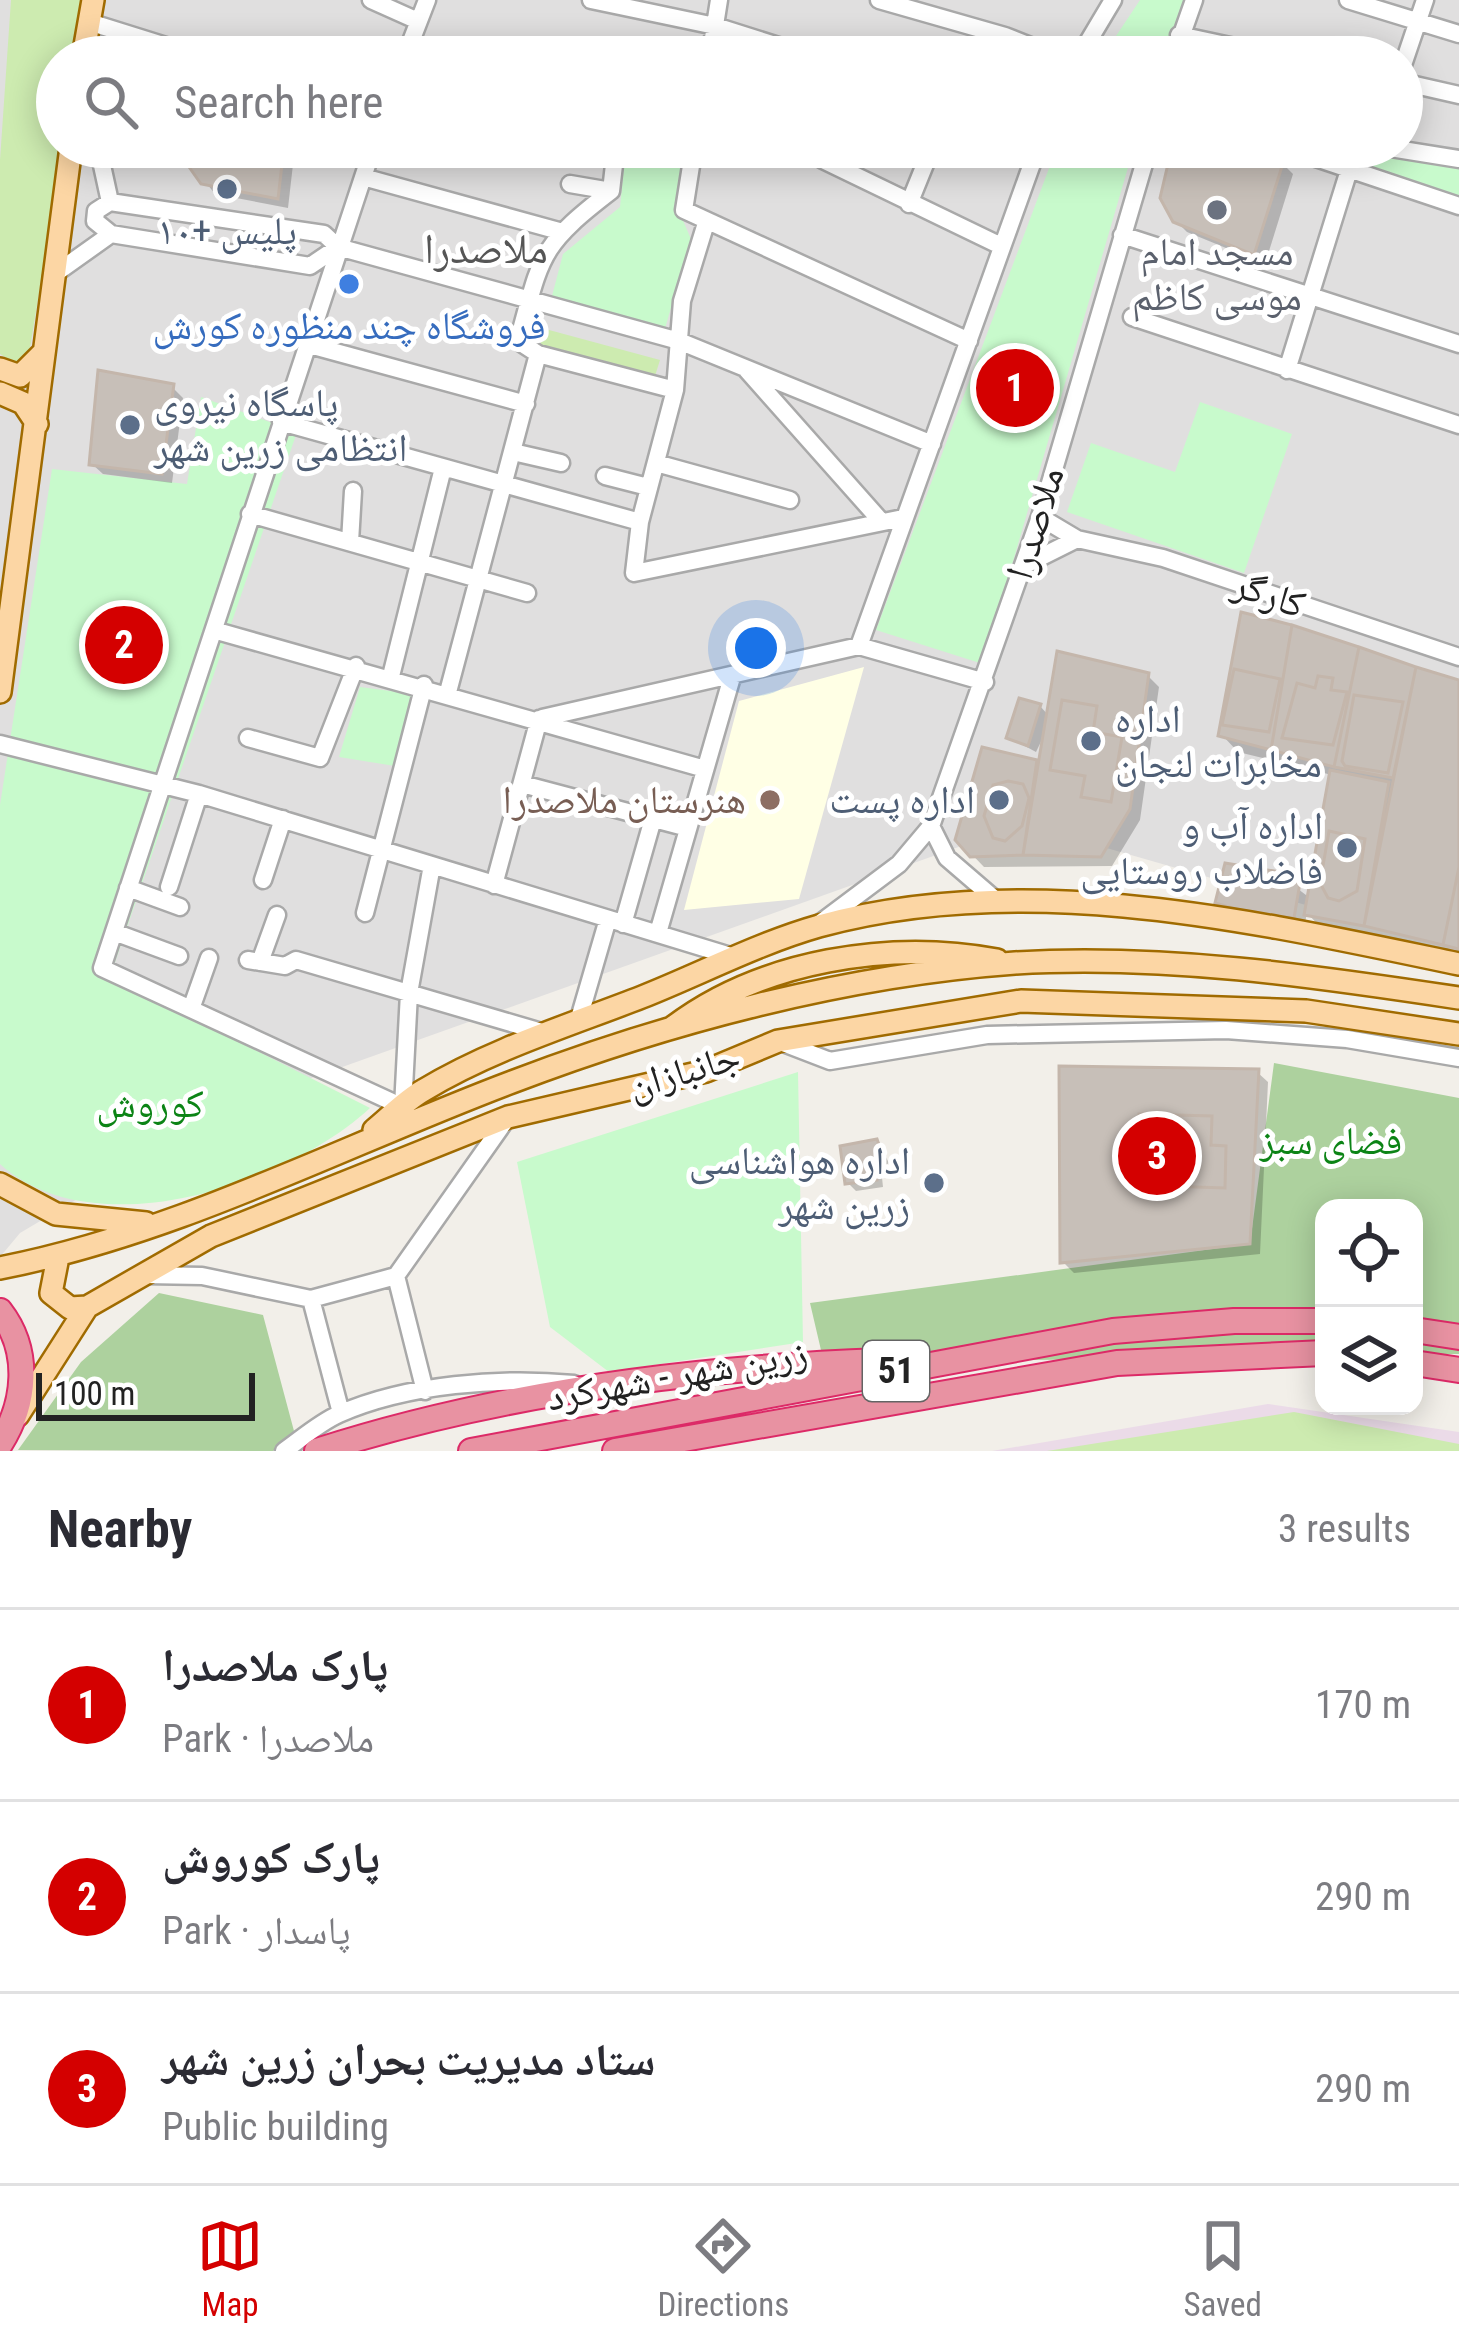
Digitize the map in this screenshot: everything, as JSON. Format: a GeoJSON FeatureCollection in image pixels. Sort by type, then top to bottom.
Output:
{"type":"FeatureCollection","features":[{"type":"Feature","properties":{"kind":"highway"},"geometry":{"type":"LineString","coordinates":[[0,1311],[21,1357],[22,1393],[4,1442]]}},
{"type":"Feature","properties":{"kind":"highway","name":"زرین شهر - شهرکرد"},"geometry":{"type":"LineString","coordinates":[[471,1451],[1113,1331],[1234,1321],[1315,1321]]}},
{"type":"Feature","properties":{"kind":"highway"},"geometry":{"type":"LineString","coordinates":[[1423,1331],[1459,1337]]}},
{"type":"Feature","properties":{"kind":"highway","name":"زرین شهر - شهرکرد"},"geometry":{"type":"LineString","coordinates":[[615,1451],[1117,1363],[1315,1354]]}},
{"type":"Feature","properties":{"kind":"highway"},"geometry":{"type":"LineString","coordinates":[[317,1451],[372,1433],[605,1387],[798,1364],[962,1358]]}},
{"type":"Feature","properties":{"kind":"highway"},"geometry":{"type":"LineString","coordinates":[[1423,1364],[1459,1370]]}},
{"type":"Feature","properties":{"kind":"highway","name":"51"},"geometry":{"type":"LineString","coordinates":[[656,1451],[717,1434]]}},
{"type":"Feature","properties":{"kind":"main road"},"geometry":{"type":"LineString","coordinates":[[0,692],[68,168]]}},
{"type":"Feature","properties":{"kind":"main road"},"geometry":{"type":"LineString","coordinates":[[0,369],[20,376],[44,350]]}},
{"type":"Feature","properties":{"kind":"main road"},"geometry":{"type":"LineString","coordinates":[[0,393],[15,396],[38,424]]}},
{"type":"Feature","properties":{"kind":"main road"},"geometry":{"type":"LineString","coordinates":[[356,1145],[422,1090],[546,1034],[816,927],[944,903],[1104,905],[1238,922],[1459,964]]}},
{"type":"Feature","properties":{"kind":"main road","name":"جانبازان"},"geometry":{"type":"LineString","coordinates":[[0,1268],[58,1256],[182,1217],[515,1081],[664,1034],[709,1000],[822,963],[909,949],[1016,963],[1171,965]]}},
{"type":"Feature","properties":{"kind":"main road"},"geometry":{"type":"LineString","coordinates":[[1169,1003],[1171,965],[1310,976],[1459,998]]}},
{"type":"Feature","properties":{"kind":"main road","name":"جانبازان"},"geometry":{"type":"LineString","coordinates":[[4,1442],[87,1307],[211,1236],[508,1117],[706,1071],[778,1041],[1021,1001],[1306,1011],[1459,1034]]}},
{"type":"Feature","properties":{"kind":"main road"},"geometry":{"type":"LineString","coordinates":[[0,1184],[42,1209],[88,1221],[131,1225],[182,1217]]}},
{"type":"Feature","properties":{"kind":"main road"},"geometry":{"type":"LineString","coordinates":[[58,1256],[51,1293],[70,1308],[87,1307]]}},
{"type":"Feature","properties":{"kind":"street"},"geometry":{"type":"LineString","coordinates":[[371,0],[418,21]]}},
{"type":"Feature","properties":{"kind":"street"},"geometry":{"type":"LineString","coordinates":[[413,36],[427,0]]}},
{"type":"Feature","properties":{"kind":"street"},"geometry":{"type":"LineString","coordinates":[[591,0],[747,36]]}},
{"type":"Feature","properties":{"kind":"street"},"geometry":{"type":"LineString","coordinates":[[713,36],[719,0]]}},
{"type":"Feature","properties":{"kind":"street"},"geometry":{"type":"LineString","coordinates":[[879,0],[1005,36]]}},
{"type":"Feature","properties":{"kind":"street"},"geometry":{"type":"LineString","coordinates":[[1184,36],[1179,35],[1194,0]]}},
{"type":"Feature","properties":{"kind":"street"},"geometry":{"type":"LineString","coordinates":[[1348,0],[1459,34]]}},
{"type":"Feature","properties":{"kind":"street"},"geometry":{"type":"LineString","coordinates":[[1413,36],[1425,0]]}},
{"type":"Feature","properties":{"kind":"street"},"geometry":{"type":"LineString","coordinates":[[1089,36],[1105,4]]}},
{"type":"Feature","properties":{"kind":"street"},"geometry":{"type":"LineString","coordinates":[[91,11],[151,36]]}},
{"type":"Feature","properties":{"kind":"street"},"geometry":{"type":"LineString","coordinates":[[1423,86],[1459,94]]}},
{"type":"Feature","properties":{"kind":"street"},"geometry":{"type":"LineString","coordinates":[[1423,153],[1459,159]]}},
{"type":"Feature","properties":{"kind":"street"},"geometry":{"type":"LineString","coordinates":[[103,168],[110,202]]}},
{"type":"Feature","properties":{"kind":"street"},"geometry":{"type":"LineString","coordinates":[[366,168],[102,968],[403,1107],[409,993],[432,865]]}},
{"type":"Feature","properties":{"kind":"street"},"geometry":{"type":"LineString","coordinates":[[614,168],[611,190],[559,231],[537,268],[518,341],[538,354],[675,390]]}},
{"type":"Feature","properties":{"kind":"street"},"geometry":{"type":"LineString","coordinates":[[691,168],[684,210],[969,341]]}},
{"type":"Feature","properties":{"kind":"street"},"geometry":{"type":"LineString","coordinates":[[839,168],[999,245]]}},
{"type":"Feature","properties":{"kind":"street"},"geometry":{"type":"LineString","coordinates":[[909,204],[924,168]]}},
{"type":"Feature","properties":{"kind":"street"},"geometry":{"type":"LineString","coordinates":[[859,646],[1030,168]]}},
{"type":"Feature","properties":{"kind":"street","name":"ملاصدرا"},"geometry":{"type":"LineString","coordinates":[[931,826],[1040,517],[1143,168]]}},
{"type":"Feature","properties":{"kind":"street"},"geometry":{"type":"LineString","coordinates":[[1343,168],[1459,206]]}},
{"type":"Feature","properties":{"kind":"street"},"geometry":{"type":"LineString","coordinates":[[1287,370],[1349,170]]}},
{"type":"Feature","properties":{"kind":"street"},"geometry":{"type":"LineString","coordinates":[[363,178],[559,231]]}},
{"type":"Feature","properties":{"kind":"street"},"geometry":{"type":"LineString","coordinates":[[569,184],[611,190]]}},
{"type":"Feature","properties":{"kind":"street"},"geometry":{"type":"LineString","coordinates":[[338,247],[310,266],[111,234],[95,221],[96,212],[110,202],[324,234],[338,247],[740,362],[932,444]]}},
{"type":"Feature","properties":{"kind":"street"},"geometry":{"type":"LineString","coordinates":[[706,223],[682,301],[675,390],[640,522],[634,573],[903,518]]}},
{"type":"Feature","properties":{"kind":"street"},"geometry":{"type":"LineString","coordinates":[[52,275],[111,234]]}},
{"type":"Feature","properties":{"kind":"street"},"geometry":{"type":"LineString","coordinates":[[1122,236],[1459,344]]}},
{"type":"Feature","properties":{"kind":"street"},"geometry":{"type":"LineString","coordinates":[[1132,316],[1459,425]]}},
{"type":"Feature","properties":{"kind":"street"},"geometry":{"type":"LineString","coordinates":[[306,344],[526,404]]}},
{"type":"Feature","properties":{"kind":"street"},"geometry":{"type":"LineString","coordinates":[[448,692],[538,354]]}},
{"type":"Feature","properties":{"kind":"street"},"geometry":{"type":"LineString","coordinates":[[740,362],[880,520]]}},
{"type":"Feature","properties":{"kind":"street"},"geometry":{"type":"LineString","coordinates":[[281,422],[640,522]]}},
{"type":"Feature","properties":{"kind":"street"},"geometry":{"type":"LineString","coordinates":[[513,452],[561,463]]}},
{"type":"Feature","properties":{"kind":"street"},"geometry":{"type":"LineString","coordinates":[[656,463],[790,500]]}},
{"type":"Feature","properties":{"kind":"street"},"geometry":{"type":"LineString","coordinates":[[391,676],[443,468]]}},
{"type":"Feature","properties":{"kind":"street"},"geometry":{"type":"LineString","coordinates":[[605,476],[648,487]]}},
{"type":"Feature","properties":{"kind":"street"},"geometry":{"type":"LineString","coordinates":[[350,542],[353,491]]}},
{"type":"Feature","properties":{"kind":"street"},"geometry":{"type":"LineString","coordinates":[[250,514],[527,593]]}},
{"type":"Feature","properties":{"kind":"street","name":"کارگر"},"geometry":{"type":"LineString","coordinates":[[1040,517],[1077,539],[1163,558],[1459,657]]}},
{"type":"Feature","properties":{"kind":"street"},"geometry":{"type":"LineString","coordinates":[[1023,566],[1077,539]]}},
{"type":"Feature","properties":{"kind":"street"},"geometry":{"type":"LineString","coordinates":[[217,631],[424,685],[705,769]]}},
{"type":"Feature","properties":{"kind":"street"},"geometry":{"type":"LineString","coordinates":[[539,718],[859,646],[985,682]]}},
{"type":"Feature","properties":{"kind":"street"},"geometry":{"type":"LineString","coordinates":[[248,738],[320,758],[356,666]]}},
{"type":"Feature","properties":{"kind":"street"},"geometry":{"type":"LineString","coordinates":[[658,933],[732,677]]}},
{"type":"Feature","properties":{"kind":"street"},"geometry":{"type":"LineString","coordinates":[[365,914],[424,685]]}},
{"type":"Feature","properties":{"kind":"street"},"geometry":{"type":"LineString","coordinates":[[494,885],[539,718]]}},
{"type":"Feature","properties":{"kind":"street"},"geometry":{"type":"LineString","coordinates":[[0,744],[199,794],[737,958]]}},
{"type":"Feature","properties":{"kind":"street"},"geometry":{"type":"LineString","coordinates":[[522,784],[688,828]]}},
{"type":"Feature","properties":{"kind":"street"},"geometry":{"type":"LineString","coordinates":[[169,887],[199,794]]}},
{"type":"Feature","properties":{"kind":"street"},"geometry":{"type":"LineString","coordinates":[[263,880],[283,819]]}},
{"type":"Feature","properties":{"kind":"street"},"geometry":{"type":"LineString","coordinates":[[578,1022],[653,819]]}},
{"type":"Feature","properties":{"kind":"street"},"geometry":{"type":"LineString","coordinates":[[816,927],[899,864],[931,826],[947,858],[997,901]]}},
{"type":"Feature","properties":{"kind":"street"},"geometry":{"type":"LineString","coordinates":[[128,888],[180,907]]}},
{"type":"Feature","properties":{"kind":"street"},"geometry":{"type":"LineString","coordinates":[[277,915],[254,961],[285,966],[296,959],[546,1034]]}},
{"type":"Feature","properties":{"kind":"street"},"geometry":{"type":"LineString","coordinates":[[114,932],[179,956]]}},
{"type":"Feature","properties":{"kind":"street"},"geometry":{"type":"LineString","coordinates":[[191,1009],[209,958]]}},
{"type":"Feature","properties":{"kind":"street"},"geometry":{"type":"LineString","coordinates":[[778,1041],[830,1061],[987,1035],[1226,1030],[1347,1039],[1459,1058]]}},
{"type":"Feature","properties":{"kind":"street"},"geometry":{"type":"LineString","coordinates":[[145,1275],[202,1276],[311,1299],[396,1276],[508,1117]]}},
{"type":"Feature","properties":{"kind":"street"},"geometry":{"type":"LineString","coordinates":[[396,1276],[425,1391]]}},
{"type":"Feature","properties":{"kind":"street"},"geometry":{"type":"LineString","coordinates":[[311,1299],[341,1413]]}},
{"type":"Feature","properties":{"kind":"street"},"geometry":{"type":"LineString","coordinates":[[284,1451],[341,1413],[425,1391],[526,1379],[605,1387]]}},
{"type":"Feature","properties":{"kind":"shaded area"},"geometry":{"type":"Polygon","coordinates":[[[0,0],[1459,0],[1459,949],[1023,824],[236,1105],[20,1233],[0,1257],[0,0]]]}},
{"type":"Feature","properties":{"kind":"shaded area","name":"هنرستان ملاصدرا"},"geometry":{"type":"Polygon","coordinates":[[[864,667],[799,899],[684,910],[739,701],[864,667]]]}},
{"type":"Feature","properties":{"kind":"shaded area"},"geometry":{"type":"Polygon","coordinates":[[[1268,1404],[1315,1411],[1315,1415],[1459,1432],[1459,1451],[992,1451],[1268,1404]]]}},
{"type":"Feature","properties":{"kind":"green space"},"geometry":{"type":"Polygon","coordinates":[[[11,0],[87,0],[81,36],[36,36],[36,168],[60,168],[28,360],[15,363],[0,354],[0,160],[11,0]]]}},
{"type":"Feature","properties":{"kind":"green space"},"geometry":{"type":"Polygon","coordinates":[[[1140,0],[1184,0],[1171,36],[1116,36],[1140,0]]]}},
{"type":"Feature","properties":{"kind":"green space"},"geometry":{"type":"Polygon","coordinates":[[[1423,162],[1459,169],[1459,201],[1360,168],[1423,168],[1423,162]]]}},
{"type":"Feature","properties":{"kind":"green space"},"geometry":{"type":"Polygon","coordinates":[[[624,168],[685,168],[678,209],[691,239],[664,332],[552,296],[563,254],[620,207],[624,168]]]}},
{"type":"Feature","properties":{"kind":"green space"},"geometry":{"type":"Polygon","coordinates":[[[1049,168],[1128,168],[983,664],[876,630],[1049,168]]]}},
{"type":"Feature","properties":{"kind":"green space"},"geometry":{"type":"Polygon","coordinates":[[[538,327],[660,360],[655,376],[541,346],[538,327]]]}},
{"type":"Feature","properties":{"kind":"green space","name":"کوروش"},"geometry":{"type":"Polygon","coordinates":[[[201,397],[297,432],[110,977],[370,1108],[334,1136],[241,1182],[189,1197],[136,1204],[86,1202],[39,1189],[0,1164],[0,805],[52,469],[187,484],[201,397]]]}},
{"type":"Feature","properties":{"kind":"green space"},"geometry":{"type":"Polygon","coordinates":[[[1200,402],[1292,434],[1244,573],[1067,512],[1091,443],[1175,472],[1200,402]]]}},
{"type":"Feature","properties":{"kind":"green space"},"geometry":{"type":"Polygon","coordinates":[[[360,687],[421,695],[401,767],[339,757],[360,687]]]}},
{"type":"Feature","properties":{"kind":"green space","name":"فضای سبز"},"geometry":{"type":"Polygon","coordinates":[[[1274,1063],[1459,1098],[1459,1354],[1423,1354],[1423,1199],[1315,1199],[1315,1356],[824,1363],[810,1303],[1250,1244],[1274,1063]]]}},
{"type":"Feature","properties":{"kind":"green space"},"geometry":{"type":"Polygon","coordinates":[[[798,1072],[803,1342],[609,1372],[550,1327],[517,1162],[798,1072]]]}},
{"type":"Feature","properties":{"kind":"green space"},"geometry":{"type":"Polygon","coordinates":[[[159,1293],[263,1315],[294,1431],[273,1451],[18,1450],[81,1362],[159,1293]]]}},
{"type":"Feature","properties":{"kind":"green space"},"geometry":{"type":"Polygon","coordinates":[[[1294,1412],[1459,1444],[1459,1451],[1047,1451],[1294,1412]]]}},
{"type":"Feature","properties":{"kind":"building"},"geometry":{"type":"Polygon","coordinates":[[[190,168],[282,168],[278,199],[201,184],[190,168]]]}},
{"type":"Feature","properties":{"kind":"building","name":"مسجد امام موسی کاظم"},"geometry":{"type":"Polygon","coordinates":[[[1167,168],[1281,168],[1254,255],[1173,222],[1160,198],[1167,168]]]}},
{"type":"Feature","properties":{"kind":"building","name":"پاسگاه نیروی انتظامی زرین شهر"},"geometry":{"type":"Polygon","coordinates":[[[98,370],[174,384],[162,474],[89,465],[98,370]]]}},
{"type":"Feature","properties":{"kind":"building"},"geometry":{"type":"Polygon","coordinates":[[[1241,612],[1292,625],[1271,750],[1218,736],[1241,612]]]}},
{"type":"Feature","properties":{"kind":"building"},"geometry":{"type":"Polygon","coordinates":[[[1292,625],[1359,647],[1334,767],[1271,750],[1292,625]]]}},
{"type":"Feature","properties":{"kind":"building"},"geometry":{"type":"Polygon","coordinates":[[[1359,647],[1416,667],[1393,778],[1334,767],[1359,647]]]}},
{"type":"Feature","properties":{"kind":"building","name":"اداره مخابرات لنجان"},"geometry":{"type":"Polygon","coordinates":[[[1057,651],[1149,673],[1130,809],[1101,857],[1023,855],[1057,651]]]}},
{"type":"Feature","properties":{"kind":"building"},"geometry":{"type":"Polygon","coordinates":[[[1416,667],[1459,680],[1459,867],[1443,945],[1364,926],[1416,667]]]}},
{"type":"Feature","properties":{"kind":"building"},"geometry":{"type":"Polygon","coordinates":[[[1234,669],[1280,679],[1269,732],[1222,725],[1234,669]]]}},
{"type":"Feature","properties":{"kind":"building"},"geometry":{"type":"Polygon","coordinates":[[[1318,676],[1333,678],[1331,690],[1347,692],[1333,745],[1282,738],[1297,683],[1315,688],[1318,676]]]}},
{"type":"Feature","properties":{"kind":"building"},"geometry":{"type":"Polygon","coordinates":[[[1354,695],[1403,702],[1388,773],[1345,766],[1342,761],[1354,695]]]}},
{"type":"Feature","properties":{"kind":"building"},"geometry":{"type":"Polygon","coordinates":[[[1019,698],[1041,704],[1028,746],[1006,738],[1019,698]]]}},
{"type":"Feature","properties":{"kind":"building"},"geometry":{"type":"Polygon","coordinates":[[[1062,700],[1097,706],[1093,732],[1122,737],[1111,802],[1081,797],[1085,776],[1050,770],[1062,700]]]}},
{"type":"Feature","properties":{"kind":"building","name":"اداره پست"},"geometry":{"type":"Polygon","coordinates":[[[982,747],[1037,760],[1023,855],[970,857],[955,840],[982,747]]]}},
{"type":"Feature","properties":{"kind":"building","name":"اداره آب و فاضلاب روستایی"},"geometry":{"type":"Polygon","coordinates":[[[1330,770],[1389,782],[1364,926],[1304,915],[1330,770]]]}},
{"type":"Feature","properties":{"kind":"building"},"geometry":{"type":"Polygon","coordinates":[[[1023,784],[1029,798],[1022,826],[1005,841],[993,838],[984,816],[993,785],[1023,784]]]}},
{"type":"Feature","properties":{"kind":"building"},"geometry":{"type":"Polygon","coordinates":[[[1329,831],[1365,839],[1357,891],[1339,901],[1328,898],[1320,883],[1329,831]]]}},
{"type":"Feature","properties":{"kind":"building"},"geometry":{"type":"Polygon","coordinates":[[[1225,863],[1280,872],[1278,878],[1300,883],[1294,918],[1256,915],[1215,903],[1225,863]]]}},
{"type":"Feature","properties":{"kind":"building"},"geometry":{"type":"Polygon","coordinates":[[[1459,867],[1459,949],[1443,945],[1459,867]]]}},
{"type":"Feature","properties":{"kind":"building"},"geometry":{"type":"Polygon","coordinates":[[[1059,1066],[1259,1069],[1250,1244],[1060,1263],[1059,1066]]]}},
{"type":"Feature","properties":{"kind":"building"},"geometry":{"type":"Polygon","coordinates":[[[1139,1114],[1212,1116],[1211,1145],[1226,1146],[1225,1188],[1137,1185],[1139,1114]]]}},
{"type":"Feature","properties":{"kind":"building"},"geometry":{"type":"Polygon","coordinates":[[[877,1139],[883,1156],[875,1160],[877,1180],[845,1184],[840,1146],[877,1139]]]}},
{"type":"Feature","properties":{"kind":"place","name":"پلیس +۱۰"},"geometry":{"type":"Point","coordinates":[227,189]}},
{"type":"Feature","properties":{"kind":"place","name":"مسجد امام موسی کاظم"},"geometry":{"type":"Point","coordinates":[1217,210]}},
{"type":"Feature","properties":{"kind":"place","name":"فروشگاه چند منظوره کورش"},"geometry":{"type":"Point","coordinates":[349,284]}},
{"type":"Feature","properties":{"kind":"place","name":"پارک ملاصدرا"},"geometry":{"type":"Point","coordinates":[1015,388]}},
{"type":"Feature","properties":{"kind":"place","name":"پاسگاه نیروی انتظامی زرین شهر"},"geometry":{"type":"Point","coordinates":[130,425]}},
{"type":"Feature","properties":{"kind":"place","name":"پارک کوروش"},"geometry":{"type":"Point","coordinates":[124,645]}},
{"type":"Feature","properties":{"kind":"place","name":"اداره مخابرات لنجان"},"geometry":{"type":"Point","coordinates":[1091,741]}},
{"type":"Feature","properties":{"kind":"place","name":"هنرستان ملاصدرا"},"geometry":{"type":"Point","coordinates":[770,800]}},
{"type":"Feature","properties":{"kind":"place","name":"اداره پست"},"geometry":{"type":"Point","coordinates":[999,800]}},
{"type":"Feature","properties":{"kind":"place","name":"اداره آب و فاضلاب روستایی"},"geometry":{"type":"Point","coordinates":[1347,848]}},
{"type":"Feature","properties":{"kind":"place","name":"ستاد مدیریت بحران زرین شهر"},"geometry":{"type":"Point","coordinates":[1157,1156]}},
{"type":"Feature","properties":{"kind":"place","name":"اداره هواشناسی زرین شهر"},"geometry":{"type":"Point","coordinates":[934,1183]}},
{"type":"Feature","properties":{"kind":"district","name":"ملاصدرا"},"geometry":{"type":"Point","coordinates":[486,248]}}]}
